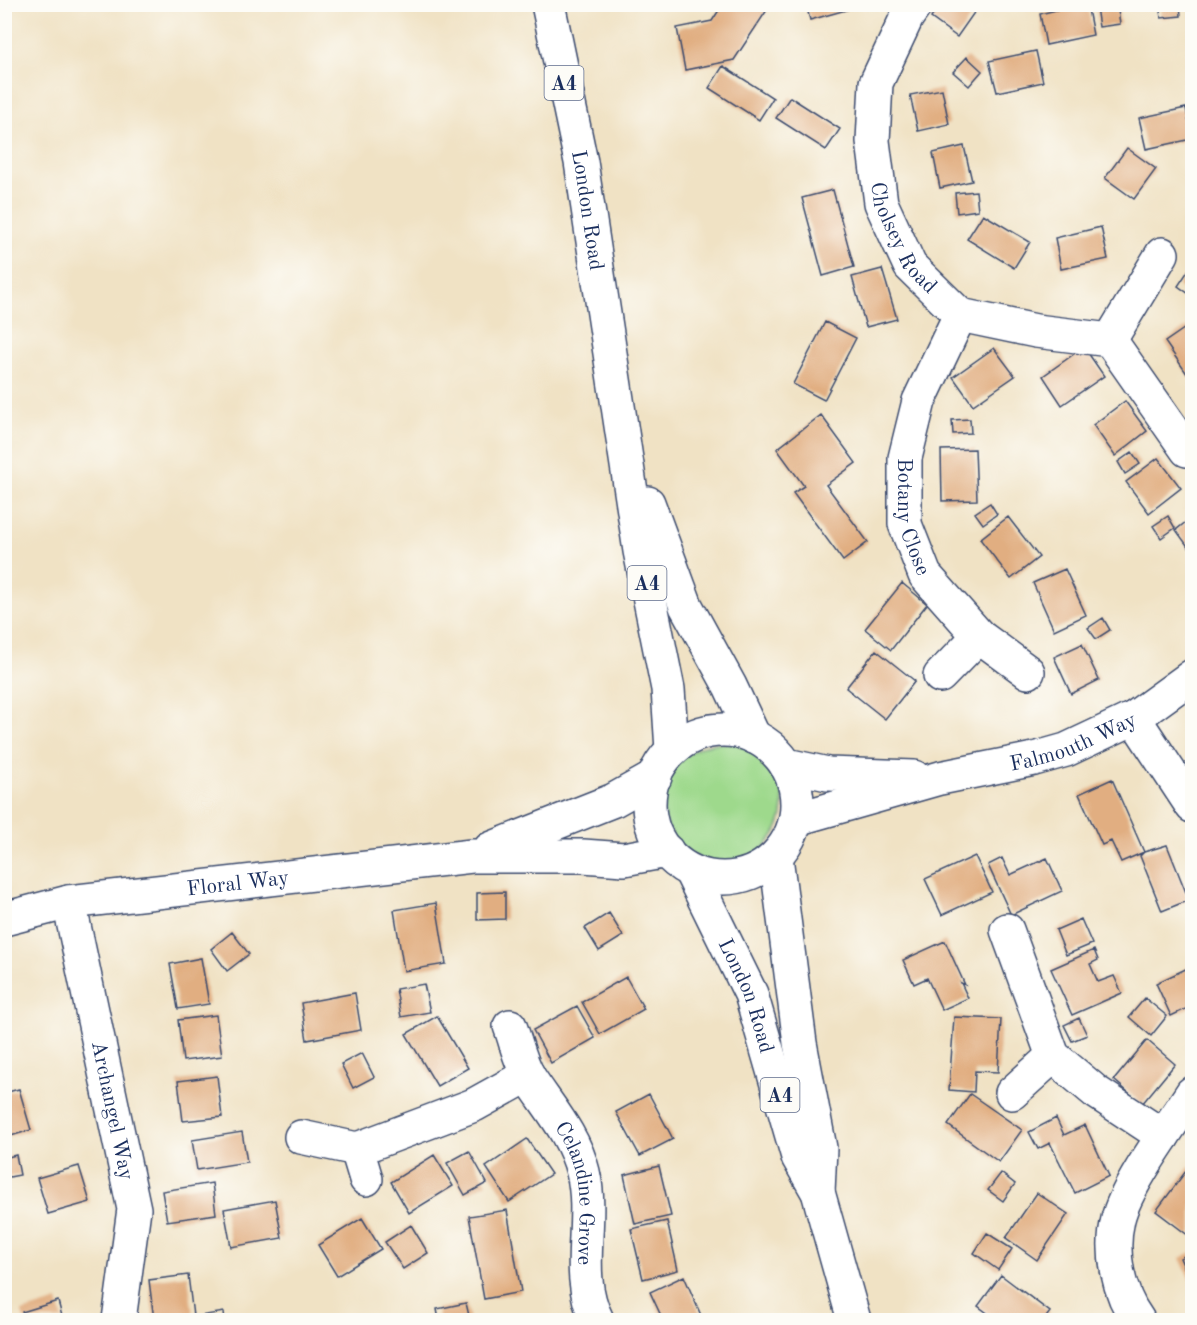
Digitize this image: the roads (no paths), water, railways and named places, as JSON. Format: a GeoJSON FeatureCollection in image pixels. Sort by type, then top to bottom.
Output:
{"type":"FeatureCollection","features":[{"type":"Feature","properties":{"kind":"street","name":"London Road"},"geometry":{"type":"LineString","coordinates":[[548,4],[581,162],[640,551],[668,689],[672,750]]}},
{"type":"Feature","properties":{"kind":"street","name":"Cholsey Road"},"geometry":{"type":"LineString","coordinates":[[916,4],[907,17],[876,83],[873,141],[881,204],[910,266],[960,315]]}},
{"type":"Feature","properties":{"kind":"street"},"geometry":{"type":"LineString","coordinates":[[1110,340],[1162,255]]}},
{"type":"Feature","properties":{"kind":"street"},"geometry":{"type":"LineString","coordinates":[[960,315],[1036,331],[1110,340],[1187,450]]}},
{"type":"Feature","properties":{"kind":"street","name":"Botany Close"},"geometry":{"type":"LineString","coordinates":[[960,315],[919,401],[905,458],[905,524],[925,575],[979,636],[1028,672]]}},
{"type":"Feature","properties":{"kind":"street","name":"London Road"},"geometry":{"type":"LineString","coordinates":[[620,416],[651,514],[686,606],[730,686],[754,737]]}},
{"type":"Feature","properties":{"kind":"street"},"geometry":{"type":"LineString","coordinates":[[940,676],[979,636]]}},
{"type":"Feature","properties":{"kind":"street","name":"Falmouth Way"},"geometry":{"type":"LineString","coordinates":[[796,819],[940,778],[1034,759],[1066,750],[1134,718],[1192,676]]}},
{"type":"Feature","properties":{"kind":"street"},"geometry":{"type":"LineString","coordinates":[[1134,718],[1192,806]]}},
{"type":"Feature","properties":{"kind":"street","name":"A4"},"geometry":{"type":"LineString","coordinates":[[715,730],[739,732],[754,737],[779,755],[792,775],[797,798],[796,819],[789,840],[776,858],[758,870],[737,878],[714,878],[691,872],[666,851],[657,839],[650,817],[650,792],[655,777],[672,750],[692,736],[715,730]]}},
{"type":"Feature","properties":{"kind":"street","name":"Falmouth Way"},"geometry":{"type":"LineString","coordinates":[[786,765],[828,774],[940,778]]}},
{"type":"Feature","properties":{"kind":"street","name":"Floral Way"},"geometry":{"type":"LineString","coordinates":[[472,856],[614,801],[655,777]]}},
{"type":"Feature","properties":{"kind":"street","name":"Floral Way"},"geometry":{"type":"LineString","coordinates":[[4,919],[69,902],[472,856],[583,856],[624,859],[666,851]]}},
{"type":"Feature","properties":{"kind":"street","name":"London Road"},"geometry":{"type":"LineString","coordinates":[[776,858],[798,1032],[820,1148],[818,1192]]}},
{"type":"Feature","properties":{"kind":"street","name":"London Road"},"geometry":{"type":"LineString","coordinates":[[691,872],[751,994],[798,1157],[818,1192],[854,1320]]}},
{"type":"Feature","properties":{"kind":"street","name":"Archangel Way"},"geometry":{"type":"LineString","coordinates":[[69,902],[134,1209],[119,1320]]}},
{"type":"Feature","properties":{"kind":"street"},"geometry":{"type":"LineString","coordinates":[[1007,930],[1053,1056],[1096,1092],[1163,1136]]}},
{"type":"Feature","properties":{"kind":"street","name":"Celandine Grove"},"geometry":{"type":"LineString","coordinates":[[510,1026],[528,1075],[560,1119],[583,1173],[586,1210],[584,1270],[590,1307],[597,1320]]}},
{"type":"Feature","properties":{"kind":"street"},"geometry":{"type":"LineString","coordinates":[[1012,1093],[1053,1056]]}},
{"type":"Feature","properties":{"kind":"street"},"geometry":{"type":"LineString","coordinates":[[301,1137],[361,1164],[528,1075]]}},
{"type":"Feature","properties":{"kind":"street"},"geometry":{"type":"LineString","coordinates":[[1138,1320],[1124,1295],[1119,1277],[1117,1221],[1122,1205],[1163,1136],[1192,1093]]}}]}
